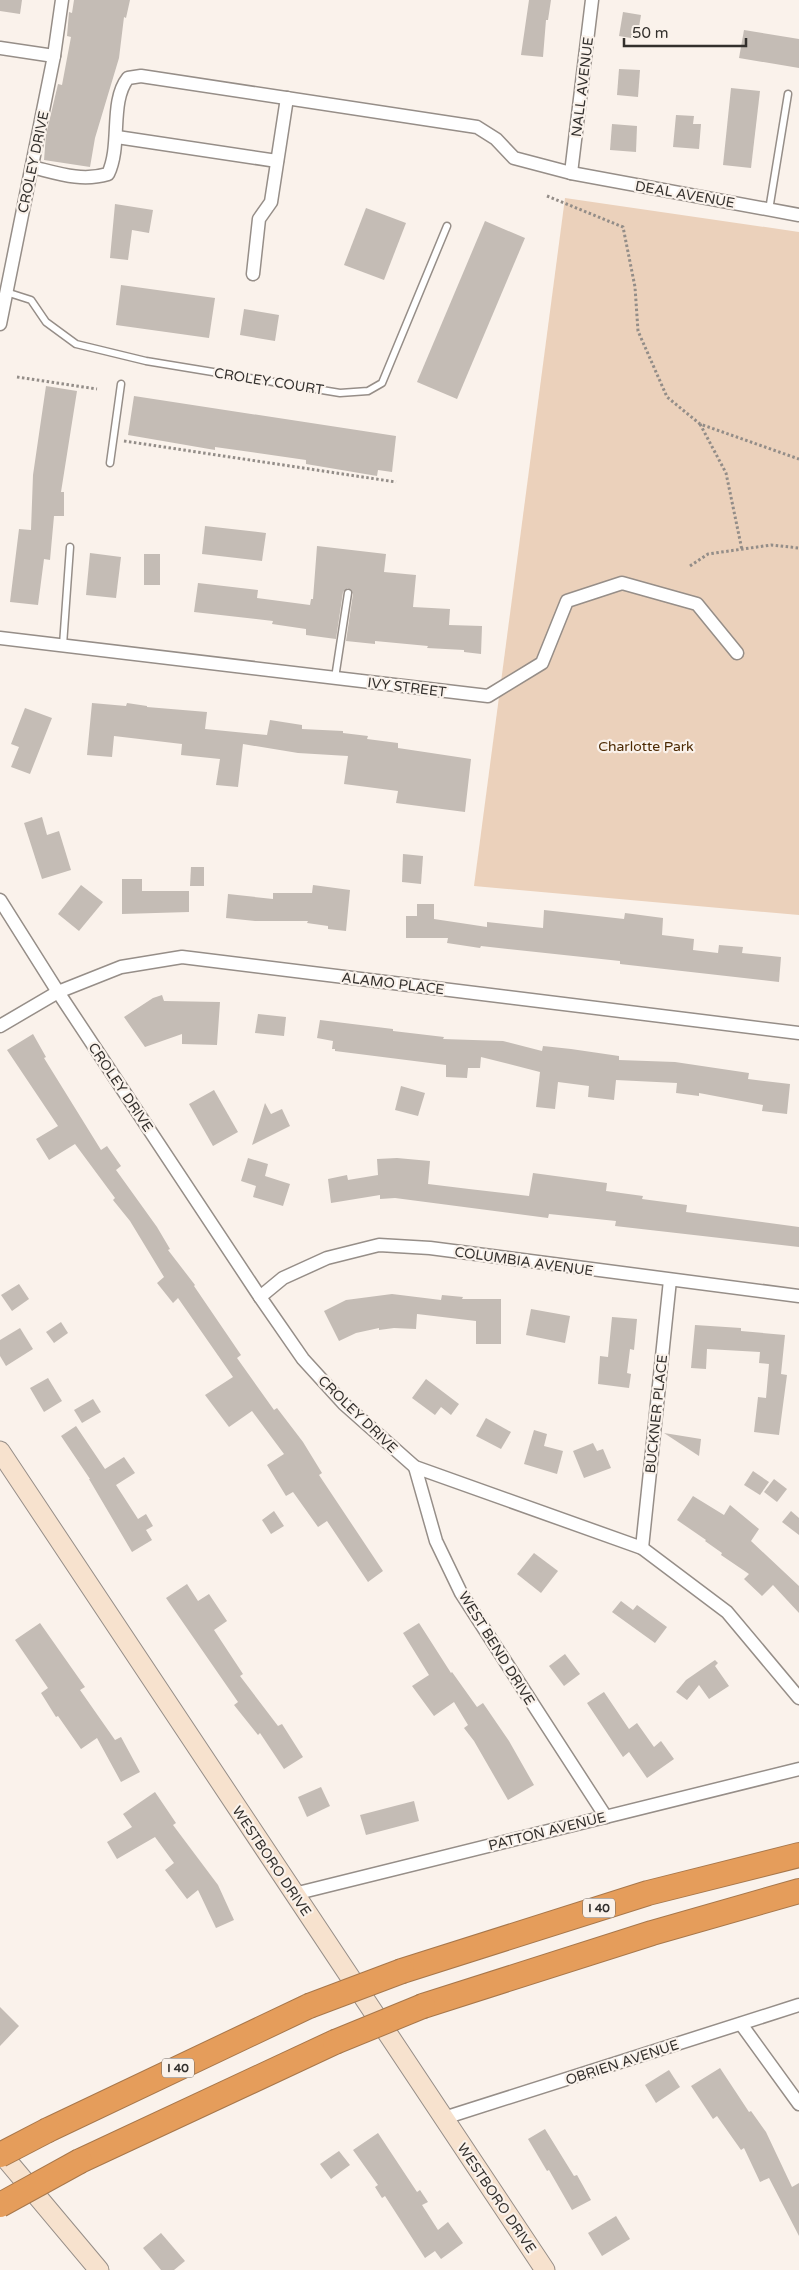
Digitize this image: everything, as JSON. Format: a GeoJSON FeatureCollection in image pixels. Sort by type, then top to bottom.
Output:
{"type":"FeatureCollection","features":[{"type":"Feature","properties":{"kind":"highway","name":"I 40"},"geometry":{"type":"LineString","coordinates":[[0,2154],[309,2006],[402,1971],[648,1892],[799,1855]]}},
{"type":"Feature","properties":{"kind":"highway"},"geometry":{"type":"LineString","coordinates":[[0,2205],[80,2161],[335,2042],[423,2006],[652,1933],[799,1891]]}},
{"type":"Feature","properties":{"kind":"street","name":"CROLEY DRIVE"},"geometry":{"type":"LineString","coordinates":[[0,324],[54,56],[62,0]]}},
{"type":"Feature","properties":{"kind":"street","name":"NALL AVENUE"},"geometry":{"type":"LineString","coordinates":[[571,174],[592,0]]}},
{"type":"Feature","properties":{"kind":"street"},"geometry":{"type":"LineString","coordinates":[[0,48],[54,56]]}},
{"type":"Feature","properties":{"kind":"street","name":"DEAL AVENUE"},"geometry":{"type":"LineString","coordinates":[[117,137],[119,98],[122,85],[128,78],[141,76],[477,127],[496,139],[514,158],[571,174],[799,215]]}},
{"type":"Feature","properties":{"kind":"street"},"geometry":{"type":"LineString","coordinates":[[254,274],[259,219],[271,202],[287,98]]}},
{"type":"Feature","properties":{"kind":"street"},"geometry":{"type":"LineString","coordinates":[[32,167],[70,177],[96,178],[108,174],[113,163],[117,137],[277,161]]}},
{"type":"Feature","properties":{"kind":"street","name":"IVY STREET"},"geometry":{"type":"LineString","coordinates":[[0,638],[488,696],[542,663],[567,601],[622,583],[697,604],[737,653]]}},
{"type":"Feature","properties":{"kind":"street","name":"CROLEY DRIVE"},"geometry":{"type":"LineString","coordinates":[[0,900],[58,992],[260,1297],[303,1359],[344,1404],[415,1467],[642,1548],[727,1612],[799,1698]]}},
{"type":"Feature","properties":{"kind":"street","name":"ALAMO PLACE"},"geometry":{"type":"LineString","coordinates":[[0,1026],[58,992],[121,968],[182,957],[799,1033]]}},
{"type":"Feature","properties":{"kind":"street","name":"COLUMBIA AVENUE"},"geometry":{"type":"LineString","coordinates":[[260,1297],[283,1278],[327,1258],[378,1245],[430,1248],[799,1296]]}},
{"type":"Feature","properties":{"kind":"street","name":"BUCKNER PLACE"},"geometry":{"type":"LineString","coordinates":[[642,1548],[670,1280]]}},
{"type":"Feature","properties":{"kind":"street","name":"WESTBORO DRIVE"},"geometry":{"type":"LineString","coordinates":[[0,1451],[545,2270]]}},
{"type":"Feature","properties":{"kind":"street","name":"WEST BEND DRIVE"},"geometry":{"type":"LineString","coordinates":[[415,1467],[436,1541],[461,1593],[606,1817]]}},
{"type":"Feature","properties":{"kind":"street","name":"PATTON AVENUE"},"geometry":{"type":"LineString","coordinates":[[294,1894],[799,1769]]}},
{"type":"Feature","properties":{"kind":"street","name":"OBRIEN AVENUE"},"geometry":{"type":"LineString","coordinates":[[444,2118],[799,2005]]}},
{"type":"Feature","properties":{"kind":"street"},"geometry":{"type":"LineString","coordinates":[[741,2024],[799,2104]]}},
{"type":"Feature","properties":{"kind":"street"},"geometry":{"type":"LineString","coordinates":[[0,2154],[99,2270]]}},
{"type":"Feature","properties":{"kind":"lane"},"geometry":{"type":"LineString","coordinates":[[769,210],[788,94]]}},
{"type":"Feature","properties":{"kind":"lane","name":"CROLEY COURT"},"geometry":{"type":"LineString","coordinates":[[6,292],[31,300],[46,322],[76,344],[146,362],[320,390],[340,392],[368,391],[382,383],[447,226]]}},
{"type":"Feature","properties":{"kind":"lane"},"geometry":{"type":"LineString","coordinates":[[110,463],[121,384]]}},
{"type":"Feature","properties":{"kind":"lane"},"geometry":{"type":"LineString","coordinates":[[63,645],[70,547]]}},
{"type":"Feature","properties":{"kind":"lane"},"geometry":{"type":"LineString","coordinates":[[335,678],[348,592]]}},
{"type":"Feature","properties":{"kind":"path"},"geometry":{"type":"LineString","coordinates":[[547,196],[623,227],[635,287],[638,331],[667,397],[700,424],[799,459]]}},
{"type":"Feature","properties":{"kind":"path"},"geometry":{"type":"LineString","coordinates":[[17,377],[97,389]]}},
{"type":"Feature","properties":{"kind":"path"},"geometry":{"type":"LineString","coordinates":[[700,424],[726,473],[742,550]]}},
{"type":"Feature","properties":{"kind":"path"},"geometry":{"type":"LineString","coordinates":[[124,441],[396,482]]}},
{"type":"Feature","properties":{"kind":"path"},"geometry":{"type":"LineString","coordinates":[[690,566],[708,554],[771,545],[799,548]]}},
{"type":"Feature","properties":{"kind":"green space","name":"Charlotte Park"},"geometry":{"type":"Polygon","coordinates":[[[565,198],[799,232],[799,915],[474,886],[565,198]]]}},
{"type":"Feature","properties":{"kind":"building"},"geometry":{"type":"Polygon","coordinates":[[[0,0],[22,0],[20,14],[0,11],[0,0]]]}},
{"type":"Feature","properties":{"kind":"building"},"geometry":{"type":"Polygon","coordinates":[[[74,0],[130,0],[126,18],[124,17],[119,58],[95,138],[90,167],[44,160],[46,135],[58,84],[62,85],[71,37],[67,36],[69,12],[72,13],[74,0]]]}},
{"type":"Feature","properties":{"kind":"building"},"geometry":{"type":"Polygon","coordinates":[[[529,0],[551,0],[548,20],[546,20],[543,57],[521,55],[529,0]]]}},
{"type":"Feature","properties":{"kind":"building"},"geometry":{"type":"Polygon","coordinates":[[[623,12],[641,15],[637,39],[619,36],[623,12]]]}},
{"type":"Feature","properties":{"kind":"building"},"geometry":{"type":"Polygon","coordinates":[[[744,30],[799,39],[799,68],[739,58],[744,30]]]}},
{"type":"Feature","properties":{"kind":"building"},"geometry":{"type":"Polygon","coordinates":[[[619,69],[640,70],[638,97],[617,95],[619,69]]]}},
{"type":"Feature","properties":{"kind":"building"},"geometry":{"type":"Polygon","coordinates":[[[731,88],[760,91],[751,168],[723,165],[731,88]]]}},
{"type":"Feature","properties":{"kind":"building"},"geometry":{"type":"Polygon","coordinates":[[[676,115],[694,116],[693,124],[701,124],[699,149],[673,147],[676,115]]]}},
{"type":"Feature","properties":{"kind":"building"},"geometry":{"type":"Polygon","coordinates":[[[612,124],[637,126],[636,152],[610,150],[612,124]]]}},
{"type":"Feature","properties":{"kind":"building"},"geometry":{"type":"Polygon","coordinates":[[[115,204],[153,210],[149,233],[132,230],[128,260],[110,258],[115,204]]]}},
{"type":"Feature","properties":{"kind":"building"},"geometry":{"type":"Polygon","coordinates":[[[366,208],[406,223],[384,280],[344,265],[366,208]]]}},
{"type":"Feature","properties":{"kind":"building"},"geometry":{"type":"Polygon","coordinates":[[[485,221],[525,238],[457,399],[417,382],[485,221]]]}},
{"type":"Feature","properties":{"kind":"building"},"geometry":{"type":"Polygon","coordinates":[[[121,285],[215,298],[209,338],[116,325],[121,285]]]}},
{"type":"Feature","properties":{"kind":"building"},"geometry":{"type":"Polygon","coordinates":[[[244,309],[279,315],[275,341],[240,335],[244,309]]]}},
{"type":"Feature","properties":{"kind":"building"},"geometry":{"type":"Polygon","coordinates":[[[46,386],[77,391],[61,492],[64,492],[64,516],[54,516],[50,560],[44,559],[38,605],[10,602],[19,529],[31,530],[33,475],[46,386]]]}},
{"type":"Feature","properties":{"kind":"building"},"geometry":{"type":"Polygon","coordinates":[[[134,396],[396,436],[392,472],[378,470],[377,476],[306,464],[306,460],[215,447],[215,450],[128,435],[134,396]]]}},
{"type":"Feature","properties":{"kind":"building"},"geometry":{"type":"Polygon","coordinates":[[[205,526],[266,533],[262,561],[202,554],[205,526]]]}},
{"type":"Feature","properties":{"kind":"building"},"geometry":{"type":"Polygon","coordinates":[[[317,546],[386,554],[384,572],[416,575],[413,607],[450,609],[449,625],[482,626],[481,654],[464,652],[464,650],[427,648],[428,646],[375,641],[375,644],[346,641],[353,594],[348,588],[343,592],[336,639],[306,635],[306,629],[272,624],[273,621],[194,612],[198,583],[258,590],[257,598],[310,605],[311,599],[313,599],[317,546]]]}},
{"type":"Feature","properties":{"kind":"building"},"geometry":{"type":"Polygon","coordinates":[[[90,553],[121,557],[116,598],[86,595],[90,553]]]}},
{"type":"Feature","properties":{"kind":"building"},"geometry":{"type":"Polygon","coordinates":[[[144,554],[160,554],[160,585],[144,585],[144,554]]]}},
{"type":"Feature","properties":{"kind":"building"},"geometry":{"type":"Polygon","coordinates":[[[92,703],[126,706],[127,703],[147,707],[207,712],[205,729],[267,735],[270,720],[302,725],[302,729],[343,731],[343,733],[368,736],[367,739],[398,743],[398,748],[471,759],[465,812],[396,803],[398,791],[344,784],[348,756],[298,753],[243,744],[238,787],[216,785],[220,759],[181,755],[182,744],[114,736],[112,757],[87,755],[92,703]]]}},
{"type":"Feature","properties":{"kind":"building"},"geometry":{"type":"Polygon","coordinates":[[[25,708],[52,718],[30,774],[11,767],[19,747],[11,744],[25,708]]]}},
{"type":"Feature","properties":{"kind":"building"},"geometry":{"type":"Polygon","coordinates":[[[42,817],[47,835],[59,831],[71,870],[42,879],[24,823],[42,817]]]}},
{"type":"Feature","properties":{"kind":"building"},"geometry":{"type":"Polygon","coordinates":[[[403,854],[423,856],[421,884],[402,882],[403,854]]]}},
{"type":"Feature","properties":{"kind":"building"},"geometry":{"type":"Polygon","coordinates":[[[191,867],[204,867],[204,886],[190,886],[191,867]]]}},
{"type":"Feature","properties":{"kind":"building"},"geometry":{"type":"Polygon","coordinates":[[[122,879],[142,879],[142,891],[189,891],[189,912],[122,914],[122,879]]]}},
{"type":"Feature","properties":{"kind":"building"},"geometry":{"type":"Polygon","coordinates":[[[81,885],[103,902],[79,931],[58,914],[81,885]]]}},
{"type":"Feature","properties":{"kind":"building"},"geometry":{"type":"Polygon","coordinates":[[[313,885],[350,890],[346,931],[328,929],[328,926],[307,923],[308,921],[255,921],[226,918],[228,894],[273,899],[273,893],[312,893],[313,885]]]}},
{"type":"Feature","properties":{"kind":"building"},"geometry":{"type":"Polygon","coordinates":[[[417,904],[434,904],[434,919],[487,927],[487,922],[543,928],[544,910],[624,919],[625,913],[663,918],[662,935],[694,939],[693,950],[718,953],[719,945],[743,947],[742,953],[781,957],[779,982],[620,964],[620,961],[481,946],[480,948],[447,943],[448,938],[406,938],[406,916],[417,916],[417,904]]]}},
{"type":"Feature","properties":{"kind":"building"},"geometry":{"type":"Polygon","coordinates":[[[162,995],[164,1001],[220,1002],[217,1045],[182,1044],[182,1034],[145,1047],[124,1017],[153,998],[162,995]]]}},
{"type":"Feature","properties":{"kind":"building"},"geometry":{"type":"Polygon","coordinates":[[[258,1014],[286,1017],[284,1036],[255,1033],[258,1014]]]}},
{"type":"Feature","properties":{"kind":"building"},"geometry":{"type":"Polygon","coordinates":[[[320,1020],[393,1029],[393,1031],[444,1037],[443,1039],[503,1041],[542,1051],[543,1046],[619,1056],[619,1060],[675,1062],[749,1073],[748,1079],[790,1084],[787,1114],[762,1111],[763,1105],[699,1093],[699,1096],[676,1093],[677,1083],[616,1080],[614,1100],[588,1097],[589,1086],[558,1082],[555,1109],[536,1107],[540,1072],[481,1057],[480,1068],[468,1068],[467,1078],[446,1077],[446,1065],[335,1051],[335,1049],[332,1049],[333,1041],[317,1038],[320,1020]]]}},
{"type":"Feature","properties":{"kind":"building"},"geometry":{"type":"Polygon","coordinates":[[[33,1034],[46,1057],[44,1058],[101,1150],[107,1146],[121,1166],[116,1170],[157,1227],[170,1249],[168,1250],[195,1285],[241,1355],[237,1358],[274,1410],[277,1408],[303,1442],[322,1473],[319,1475],[383,1571],[368,1582],[327,1521],[318,1527],[293,1492],[286,1496],[267,1465],[284,1454],[252,1411],[229,1427],[205,1395],[233,1377],[178,1298],[173,1303],[157,1283],[164,1277],[130,1221],[113,1200],[115,1198],[75,1144],[49,1160],[36,1139],[58,1126],[7,1050],[33,1034]]]}},
{"type":"Feature","properties":{"kind":"building"},"geometry":{"type":"Polygon","coordinates":[[[401,1086],[425,1093],[418,1116],[395,1110],[401,1086]]]}},
{"type":"Feature","properties":{"kind":"building"},"geometry":{"type":"Polygon","coordinates":[[[214,1090],[238,1132],[213,1146],[189,1104],[214,1090]]]}},
{"type":"Feature","properties":{"kind":"building"},"geometry":{"type":"Polygon","coordinates":[[[265,1103],[271,1114],[282,1109],[290,1126],[252,1145],[265,1103]]]}},
{"type":"Feature","properties":{"kind":"building"},"geometry":{"type":"Polygon","coordinates":[[[248,1158],[268,1164],[265,1176],[290,1184],[283,1206],[253,1197],[256,1186],[241,1181],[248,1158]]]}},
{"type":"Feature","properties":{"kind":"building"},"geometry":{"type":"Polygon","coordinates":[[[397,1158],[430,1161],[428,1184],[469,1189],[529,1196],[533,1173],[607,1183],[606,1191],[643,1196],[642,1199],[687,1205],[686,1212],[799,1227],[799,1247],[615,1226],[616,1221],[549,1214],[548,1218],[395,1198],[380,1199],[380,1195],[331,1203],[328,1179],[347,1175],[348,1180],[378,1175],[377,1159],[397,1158]]]}},
{"type":"Feature","properties":{"kind":"building"},"geometry":{"type":"Polygon","coordinates":[[[19,1284],[29,1299],[12,1311],[1,1295],[19,1284]]]}},
{"type":"Feature","properties":{"kind":"building"},"geometry":{"type":"Polygon","coordinates":[[[392,1294],[441,1300],[442,1295],[463,1297],[462,1299],[501,1299],[501,1344],[476,1344],[476,1321],[417,1314],[416,1329],[394,1328],[379,1330],[379,1328],[356,1333],[339,1341],[324,1311],[346,1300],[392,1294]]]}},
{"type":"Feature","properties":{"kind":"building"},"geometry":{"type":"Polygon","coordinates":[[[531,1309],[570,1316],[565,1343],[526,1335],[531,1309]]]}},
{"type":"Feature","properties":{"kind":"building"},"geometry":{"type":"Polygon","coordinates":[[[612,1317],[637,1319],[634,1350],[630,1349],[627,1373],[631,1374],[629,1388],[598,1384],[600,1356],[608,1357],[612,1317]]]}},
{"type":"Feature","properties":{"kind":"building"},"geometry":{"type":"Polygon","coordinates":[[[61,1322],[68,1333],[54,1343],[46,1332],[61,1322]]]}},
{"type":"Feature","properties":{"kind":"building"},"geometry":{"type":"Polygon","coordinates":[[[695,1325],[741,1328],[741,1331],[785,1335],[781,1374],[787,1375],[779,1435],[754,1432],[758,1397],[766,1398],[769,1364],[759,1363],[760,1352],[707,1349],[706,1369],[691,1368],[695,1325]]]}},
{"type":"Feature","properties":{"kind":"building"},"geometry":{"type":"Polygon","coordinates":[[[20,1328],[33,1349],[6,1366],[0,1356],[0,1340],[20,1328]]]}},
{"type":"Feature","properties":{"kind":"building"},"geometry":{"type":"Polygon","coordinates":[[[48,1378],[62,1401],[44,1412],[30,1388],[48,1378]]]}},
{"type":"Feature","properties":{"kind":"building"},"geometry":{"type":"Polygon","coordinates":[[[426,1379],[459,1404],[451,1415],[441,1407],[435,1415],[412,1398],[426,1379]]]}},
{"type":"Feature","properties":{"kind":"building"},"geometry":{"type":"Polygon","coordinates":[[[93,1399],[101,1412],[82,1423],[74,1410],[93,1399]]]}},
{"type":"Feature","properties":{"kind":"building"},"geometry":{"type":"Polygon","coordinates":[[[486,1418],[511,1432],[501,1449],[476,1436],[486,1418]]]}},
{"type":"Feature","properties":{"kind":"building"},"geometry":{"type":"Polygon","coordinates":[[[76,1426],[105,1469],[124,1457],[135,1473],[116,1485],[138,1519],[146,1514],[153,1526],[146,1530],[152,1540],[132,1552],[90,1479],[61,1436],[76,1426]]]}},
{"type":"Feature","properties":{"kind":"building"},"geometry":{"type":"Polygon","coordinates":[[[534,1430],[547,1434],[544,1446],[563,1451],[557,1474],[524,1464],[534,1430]]]}},
{"type":"Feature","properties":{"kind":"building"},"geometry":{"type":"Polygon","coordinates":[[[664,1433],[701,1439],[699,1456],[664,1433]]]}},
{"type":"Feature","properties":{"kind":"building"},"geometry":{"type":"Polygon","coordinates":[[[593,1443],[597,1451],[603,1449],[611,1468],[584,1478],[573,1451],[593,1443]]]}},
{"type":"Feature","properties":{"kind":"building"},"geometry":{"type":"Polygon","coordinates":[[[753,1471],[769,1482],[760,1495],[744,1485],[753,1471]]]}},
{"type":"Feature","properties":{"kind":"building"},"geometry":{"type":"Polygon","coordinates":[[[774,1479],[787,1489],[777,1502],[764,1492],[774,1479]]]}},
{"type":"Feature","properties":{"kind":"building"},"geometry":{"type":"Polygon","coordinates":[[[693,1496],[724,1515],[730,1505],[759,1529],[751,1541],[799,1586],[799,1613],[773,1585],[762,1596],[744,1579],[749,1574],[721,1555],[722,1553],[706,1540],[677,1520],[693,1496]]]}},
{"type":"Feature","properties":{"kind":"building"},"geometry":{"type":"Polygon","coordinates":[[[274,1511],[284,1526],[271,1534],[262,1520],[274,1511]]]}},
{"type":"Feature","properties":{"kind":"building"},"geometry":{"type":"Polygon","coordinates":[[[791,1511],[799,1518],[799,1535],[782,1522],[791,1511]]]}},
{"type":"Feature","properties":{"kind":"building"},"geometry":{"type":"Polygon","coordinates":[[[534,1553],[558,1571],[541,1593],[517,1574],[534,1553]]]}},
{"type":"Feature","properties":{"kind":"building"},"geometry":{"type":"Polygon","coordinates":[[[187,1584],[198,1601],[209,1594],[227,1621],[214,1630],[243,1674],[240,1676],[278,1726],[282,1724],[303,1757],[284,1769],[260,1733],[258,1735],[234,1705],[238,1702],[166,1598],[187,1584]]]}},
{"type":"Feature","properties":{"kind":"building"},"geometry":{"type":"Polygon","coordinates":[[[621,1601],[633,1610],[637,1605],[667,1627],[655,1643],[612,1612],[621,1601]]]}},
{"type":"Feature","properties":{"kind":"building"},"geometry":{"type":"Polygon","coordinates":[[[40,1623],[85,1687],[80,1690],[115,1740],[121,1737],[140,1772],[121,1782],[97,1738],[81,1749],[58,1716],[56,1717],[41,1693],[48,1688],[15,1640],[40,1623]]]}},
{"type":"Feature","properties":{"kind":"building"},"geometry":{"type":"Polygon","coordinates":[[[419,1623],[451,1673],[477,1707],[483,1703],[509,1741],[534,1785],[508,1800],[474,1741],[464,1728],[468,1725],[454,1702],[434,1716],[412,1686],[429,1675],[403,1633],[419,1623]]]}},
{"type":"Feature","properties":{"kind":"building"},"geometry":{"type":"Polygon","coordinates":[[[565,1654],[580,1674],[564,1686],[549,1666],[565,1654]]]}},
{"type":"Feature","properties":{"kind":"building"},"geometry":{"type":"Polygon","coordinates":[[[715,1660],[718,1663],[715,1666],[729,1686],[709,1699],[699,1685],[687,1700],[676,1692],[686,1680],[715,1660]]]}},
{"type":"Feature","properties":{"kind":"building"},"geometry":{"type":"Polygon","coordinates":[[[604,1692],[629,1729],[637,1723],[654,1747],[661,1741],[674,1759],[647,1778],[629,1752],[623,1757],[587,1703],[604,1692]]]}},
{"type":"Feature","properties":{"kind":"building"},"geometry":{"type":"Polygon","coordinates":[[[321,1787],[330,1806],[307,1817],[298,1797],[321,1787]]]}},
{"type":"Feature","properties":{"kind":"building"},"geometry":{"type":"Polygon","coordinates":[[[155,1792],[176,1823],[173,1825],[218,1885],[234,1920],[216,1928],[198,1890],[187,1899],[165,1870],[174,1863],[155,1837],[117,1859],[107,1842],[132,1827],[123,1814],[155,1792]]]}},
{"type":"Feature","properties":{"kind":"building"},"geometry":{"type":"Polygon","coordinates":[[[414,1801],[419,1821],[366,1835],[360,1815],[414,1801]]]}},
{"type":"Feature","properties":{"kind":"building"},"geometry":{"type":"Polygon","coordinates":[[[0,2007],[19,2026],[0,2046],[0,2007]]]}},
{"type":"Feature","properties":{"kind":"building"},"geometry":{"type":"Polygon","coordinates":[[[720,2068],[749,2112],[751,2111],[766,2132],[792,2187],[799,2183],[799,2236],[769,2178],[760,2182],[744,2148],[741,2150],[717,2116],[713,2119],[691,2086],[720,2068]]]}},
{"type":"Feature","properties":{"kind":"building"},"geometry":{"type":"Polygon","coordinates":[[[669,2070],[680,2087],[656,2103],[645,2085],[669,2070]]]}},
{"type":"Feature","properties":{"kind":"building"},"geometry":{"type":"Polygon","coordinates":[[[545,2129],[574,2176],[577,2175],[591,2200],[572,2210],[549,2170],[547,2171],[528,2139],[545,2129]]]}},
{"type":"Feature","properties":{"kind":"building"},"geometry":{"type":"Polygon","coordinates":[[[378,2133],[417,2192],[420,2190],[428,2202],[422,2205],[438,2230],[448,2222],[463,2243],[441,2259],[435,2251],[425,2258],[385,2196],[382,2198],[375,2187],[378,2185],[353,2150],[378,2133]]]}},
{"type":"Feature","properties":{"kind":"building"},"geometry":{"type":"Polygon","coordinates":[[[339,2151],[350,2165],[331,2179],[320,2164],[339,2151]]]}},
{"type":"Feature","properties":{"kind":"building"},"geometry":{"type":"Polygon","coordinates":[[[616,2216],[630,2239],[602,2256],[588,2233],[616,2216]]]}},
{"type":"Feature","properties":{"kind":"building"},"geometry":{"type":"Polygon","coordinates":[[[161,2233],[185,2261],[174,2270],[161,2270],[143,2248],[161,2233]]]}}]}
